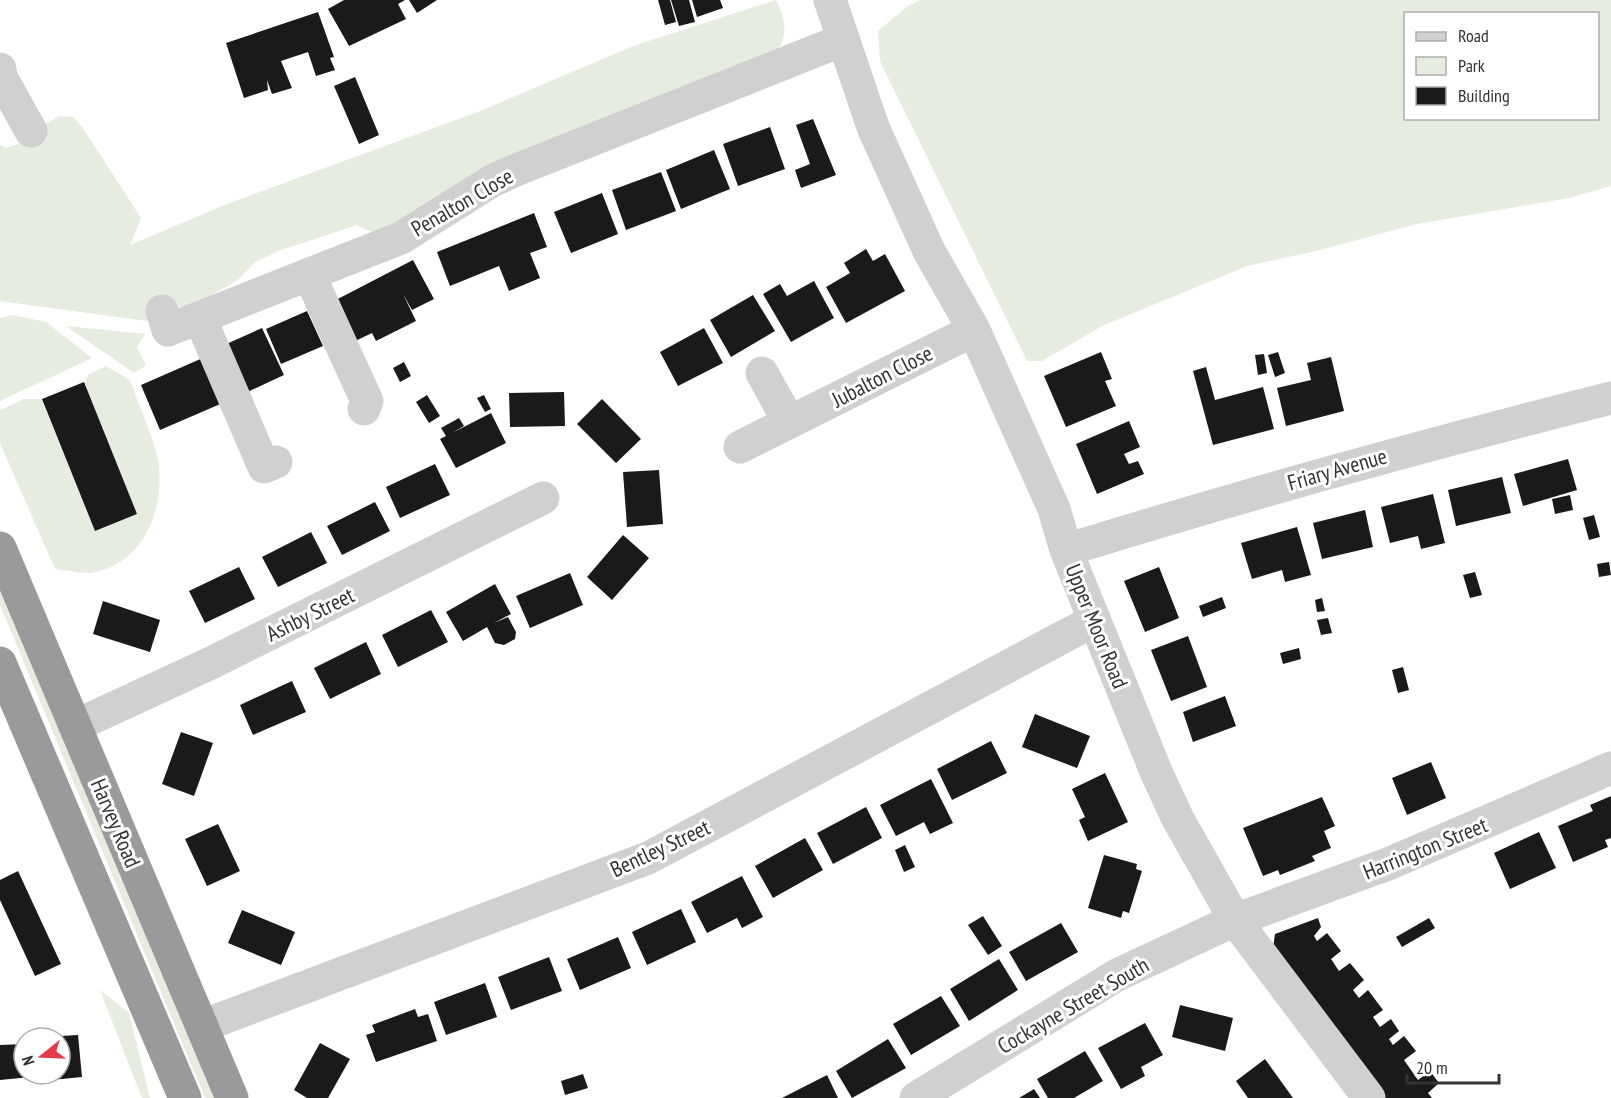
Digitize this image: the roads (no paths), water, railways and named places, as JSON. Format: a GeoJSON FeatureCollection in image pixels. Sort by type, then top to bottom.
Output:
{"type":"FeatureCollection","features":[{"type":"Feature","properties":{"kind":"highway","name":"Harvey Road"},"geometry":{"type":"LineString","coordinates":[[0,548],[232,1098]]}},
{"type":"Feature","properties":{"kind":"highway","name":"Harvey Road"},"geometry":{"type":"LineString","coordinates":[[0,663],[7,699],[185,1098]]}},
{"type":"Feature","properties":{"kind":"street","name":"Upper Moor Road"},"geometry":{"type":"LineString","coordinates":[[830,0],[873,127],[929,251],[974,330],[1054,509],[1066,550],[1157,774],[1198,857],[1235,920],[1369,1098]]}},
{"type":"Feature","properties":{"kind":"street","name":"Penalton Close"},"geometry":{"type":"LineString","coordinates":[[162,311],[168,330],[200,318],[401,238],[492,181],[516,170],[843,40]]}},
{"type":"Feature","properties":{"kind":"street"},"geometry":{"type":"LineString","coordinates":[[0,69],[1,77],[31,131]]}},
{"type":"Feature","properties":{"kind":"street"},"geometry":{"type":"LineString","coordinates":[[309,274],[367,401],[364,409]]}},
{"type":"Feature","properties":{"kind":"street"},"geometry":{"type":"LineString","coordinates":[[200,318],[264,467],[276,462]]}},
{"type":"Feature","properties":{"kind":"street","name":"Jubalton Close"},"geometry":{"type":"LineString","coordinates":[[740,447],[974,330]]}},
{"type":"Feature","properties":{"kind":"street"},"geometry":{"type":"LineString","coordinates":[[762,373],[789,422]]}},
{"type":"Feature","properties":{"kind":"street","name":"Friary Avenue"},"geometry":{"type":"LineString","coordinates":[[1066,550],[1399,452],[1611,398]]}},
{"type":"Feature","properties":{"kind":"street","name":"Ashby Street"},"geometry":{"type":"LineString","coordinates":[[75,726],[211,663],[543,498]]}},
{"type":"Feature","properties":{"kind":"street","name":"Bentley Street"},"geometry":{"type":"LineString","coordinates":[[202,1026],[648,858],[1095,620]]}},
{"type":"Feature","properties":{"kind":"street","name":"Harrington Street"},"geometry":{"type":"LineString","coordinates":[[1235,920],[1388,864],[1611,768]]}},
{"type":"Feature","properties":{"kind":"street","name":"Cockayne Street South"},"geometry":{"type":"LineString","coordinates":[[916,1098],[1117,975],[1235,920]]}}]}
